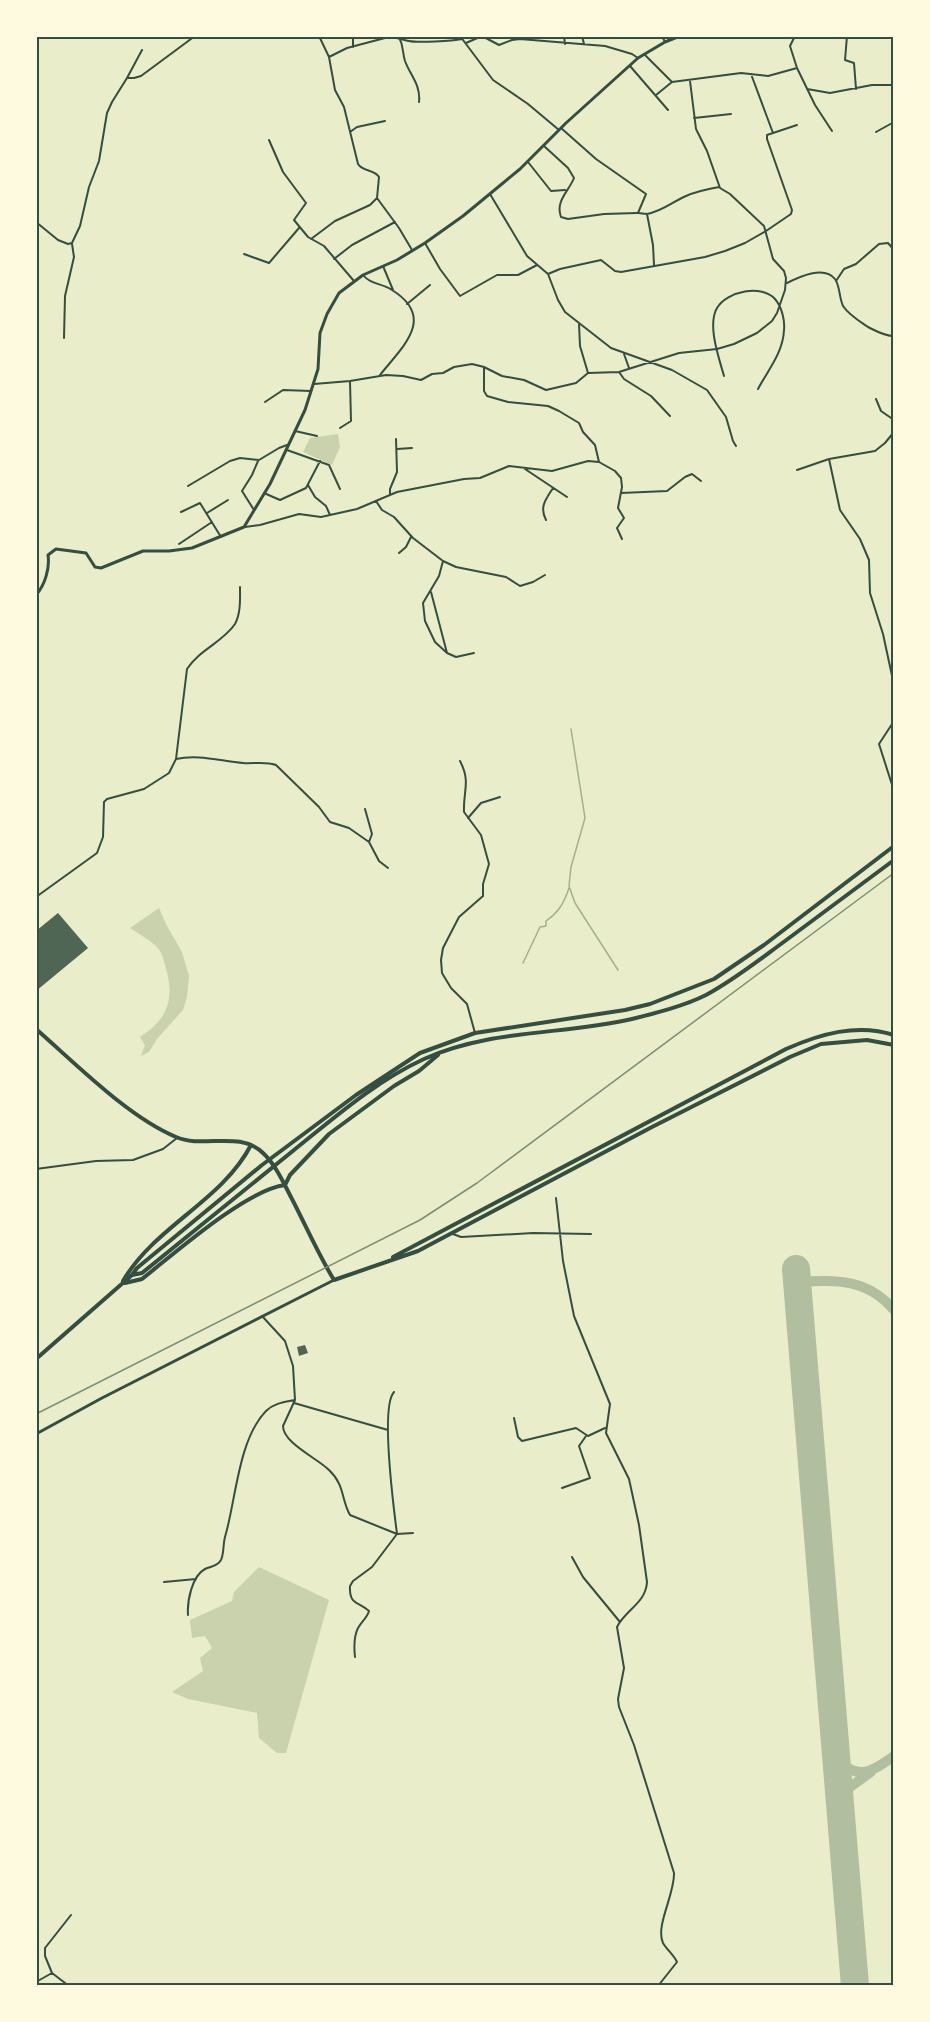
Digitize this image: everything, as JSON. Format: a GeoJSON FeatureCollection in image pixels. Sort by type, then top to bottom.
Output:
{"type":"FeatureCollection","features":[{"type":"Feature","properties":{"kind":"main road"},"geometry":{"type":"LineString","coordinates":[[334,1115],[382,1077],[420,1053],[475,1033],[625,1010],[650,1004],[714,979],[764,945],[894,846]]}},
{"type":"Feature","properties":{"kind":"main road"},"geometry":{"type":"LineString","coordinates":[[36,1359],[132,1275],[137,1268],[262,1165],[400,1072],[440,1053],[482,1040],[624,1020],[705,995],[748,968],[894,860]]}},
{"type":"Feature","properties":{"kind":"main road"},"geometry":{"type":"LineString","coordinates":[[36,1029],[121,1102],[142,1118],[177,1138],[201,1142],[230,1141],[251,1145],[264,1154],[285,1185],[334,1280],[418,1251],[790,1057],[821,1044],[843,1041],[867,1040],[894,1045]]}},
{"type":"Feature","properties":{"kind":"main road"},"geometry":{"type":"LineString","coordinates":[[382,1263],[808,1039],[841,1031],[859,1030],[894,1035]]}},
{"type":"Feature","properties":{"kind":"main road"},"geometry":{"type":"LineString","coordinates":[[786,1049],[790,1057]]}},
{"type":"Feature","properties":{"kind":"main road"},"geometry":{"type":"LineString","coordinates":[[122,1284],[142,1279],[245,1201],[269,1189],[285,1185],[290,1175],[329,1134],[394,1086],[419,1071],[440,1053]]}},
{"type":"Feature","properties":{"kind":"main road"},"geometry":{"type":"LineString","coordinates":[[122,1284],[138,1259],[161,1235],[211,1194],[245,1157],[251,1145]]}},
{"type":"Feature","properties":{"kind":"street"},"geometry":{"type":"LineString","coordinates":[[127,78],[141,75],[195,36]]}},
{"type":"Feature","properties":{"kind":"street"},"geometry":{"type":"LineString","coordinates":[[311,239],[335,221],[370,205],[377,198],[380,183],[379,175],[359,166],[344,107],[335,90],[329,57],[319,36]]}},
{"type":"Feature","properties":{"kind":"street"},"geometry":{"type":"LineString","coordinates":[[353,36],[353,47]]}},
{"type":"Feature","properties":{"kind":"street"},"geometry":{"type":"LineString","coordinates":[[465,43],[482,36],[498,45],[512,38],[609,46],[638,58]]}},
{"type":"Feature","properties":{"kind":"street"},"geometry":{"type":"LineString","coordinates":[[564,36],[565,44]]}},
{"type":"Feature","properties":{"kind":"street"},"geometry":{"type":"LineString","coordinates":[[582,36],[584,44]]}},
{"type":"Feature","properties":{"kind":"street"},"geometry":{"type":"LineString","coordinates":[[662,36],[664,42]]}},
{"type":"Feature","properties":{"kind":"street"},"geometry":{"type":"LineString","coordinates":[[244,527],[264,494],[296,431],[318,369],[319,336],[327,314],[339,293],[363,275],[425,243],[528,162],[560,129],[638,58],[664,42],[680,36]]}},
{"type":"Feature","properties":{"kind":"street"},"geometry":{"type":"LineString","coordinates":[[795,36],[790,46],[797,68],[832,131]]}},
{"type":"Feature","properties":{"kind":"street"},"geometry":{"type":"LineString","coordinates":[[847,36],[845,60],[854,63],[856,89]]}},
{"type":"Feature","properties":{"kind":"street"},"geometry":{"type":"LineString","coordinates":[[329,57],[347,48],[385,37],[410,41],[449,41],[461,38],[493,80],[528,104],[596,159],[646,194],[638,213]]}},
{"type":"Feature","properties":{"kind":"street"},"geometry":{"type":"LineString","coordinates":[[399,38],[404,46],[404,57],[419,90],[419,102]]}},
{"type":"Feature","properties":{"kind":"street"},"geometry":{"type":"LineString","coordinates":[[404,46],[410,41]]}},
{"type":"Feature","properties":{"kind":"street"},"geometry":{"type":"LineString","coordinates":[[64,338],[65,296],[74,257],[72,243],[80,226],[89,187],[99,161],[107,113],[142,50]]}},
{"type":"Feature","properties":{"kind":"street"},"geometry":{"type":"LineString","coordinates":[[644,54],[672,82]]}},
{"type":"Feature","properties":{"kind":"street"},"geometry":{"type":"LineString","coordinates":[[630,66],[668,110]]}},
{"type":"Feature","properties":{"kind":"street"},"geometry":{"type":"LineString","coordinates":[[656,95],[672,82],[733,74],[768,76],[797,68]]}},
{"type":"Feature","properties":{"kind":"street"},"geometry":{"type":"LineString","coordinates":[[751,74],[773,133]]}},
{"type":"Feature","properties":{"kind":"street"},"geometry":{"type":"LineString","coordinates":[[314,384],[350,381],[379,375],[400,375],[421,380],[457,366],[472,364],[502,376],[524,380],[546,390],[576,382],[588,373],[619,372],[679,353],[717,349],[757,333],[772,321],[787,283],[784,271],[773,259],[766,231],[756,217],[719,187],[707,151],[696,129],[690,81]]}},
{"type":"Feature","properties":{"kind":"street"},"geometry":{"type":"LineString","coordinates":[[807,89],[826,93],[872,85],[894,84]]}},
{"type":"Feature","properties":{"kind":"street"},"geometry":{"type":"LineString","coordinates":[[694,118],[731,114]]}},
{"type":"Feature","properties":{"kind":"street"},"geometry":{"type":"LineString","coordinates":[[350,132],[385,121]]}},
{"type":"Feature","properties":{"kind":"street"},"geometry":{"type":"LineString","coordinates":[[876,132],[894,122]]}},
{"type":"Feature","properties":{"kind":"street"},"geometry":{"type":"LineString","coordinates":[[548,274],[601,260],[619,272],[705,256],[745,243],[766,231],[791,214],[792,209],[767,136],[797,125]]}},
{"type":"Feature","properties":{"kind":"street"},"geometry":{"type":"LineString","coordinates":[[268,140],[283,172],[306,203],[293,218],[299,228],[311,239],[322,244],[354,281]]}},
{"type":"Feature","properties":{"kind":"street"},"geometry":{"type":"LineString","coordinates":[[544,146],[568,168],[574,177],[566,190],[559,211],[564,218],[604,214],[647,214],[664,209],[699,191],[719,187]]}},
{"type":"Feature","properties":{"kind":"street"},"geometry":{"type":"LineString","coordinates":[[528,162],[551,191],[566,190]]}},
{"type":"Feature","properties":{"kind":"street"},"geometry":{"type":"LineString","coordinates":[[490,194],[527,256],[548,274],[563,310],[611,348],[672,370],[707,390],[726,417],[736,446]]}},
{"type":"Feature","properties":{"kind":"street"},"geometry":{"type":"LineString","coordinates":[[377,198],[412,250]]}},
{"type":"Feature","properties":{"kind":"street"},"geometry":{"type":"LineString","coordinates":[[647,214],[654,266]]}},
{"type":"Feature","properties":{"kind":"street"},"geometry":{"type":"LineString","coordinates":[[36,222],[58,240],[68,244],[72,243]]}},
{"type":"Feature","properties":{"kind":"street"},"geometry":{"type":"LineString","coordinates":[[334,259],[352,245],[395,222]]}},
{"type":"Feature","properties":{"kind":"street"},"geometry":{"type":"LineString","coordinates":[[244,254],[269,262],[299,228]]}},
{"type":"Feature","properties":{"kind":"street"},"geometry":{"type":"LineString","coordinates":[[425,243],[459,296],[497,275],[521,274],[537,265]]}},
{"type":"Feature","properties":{"kind":"street"},"geometry":{"type":"LineString","coordinates":[[836,281],[843,269],[856,264],[879,244],[888,243],[894,250]]}},
{"type":"Feature","properties":{"kind":"street"},"geometry":{"type":"LineString","coordinates":[[379,375],[409,339],[414,317],[407,304],[393,290],[383,266]]}},
{"type":"Feature","properties":{"kind":"street"},"geometry":{"type":"LineString","coordinates":[[787,283],[817,273],[828,274],[836,281],[840,297],[849,313],[875,331],[894,336]]}},
{"type":"Feature","properties":{"kind":"street"},"geometry":{"type":"LineString","coordinates":[[363,275],[371,282],[393,290]]}},
{"type":"Feature","properties":{"kind":"street"},"geometry":{"type":"LineString","coordinates":[[407,304],[430,285]]}},
{"type":"Feature","properties":{"kind":"street"},"geometry":{"type":"LineString","coordinates":[[724,376],[717,349],[715,315],[717,307],[727,297],[741,293],[767,293],[776,300],[779,307],[784,328],[783,341],[758,389]]}},
{"type":"Feature","properties":{"kind":"street"},"geometry":{"type":"LineString","coordinates":[[579,324],[580,346],[588,373]]}},
{"type":"Feature","properties":{"kind":"street"},"geometry":{"type":"LineString","coordinates":[[624,354],[629,369]]}},
{"type":"Feature","properties":{"kind":"street"},"geometry":{"type":"LineString","coordinates":[[484,367],[484,391],[487,396],[508,402],[548,406],[560,411],[579,423],[583,432],[595,445],[599,462]]}},
{"type":"Feature","properties":{"kind":"street"},"geometry":{"type":"LineString","coordinates":[[619,372],[624,379],[651,396],[670,416]]}},
{"type":"Feature","properties":{"kind":"street"},"geometry":{"type":"LineString","coordinates":[[340,428],[351,421],[350,381]]}},
{"type":"Feature","properties":{"kind":"street"},"geometry":{"type":"LineString","coordinates":[[265,402],[284,390],[311,391]]}},
{"type":"Feature","properties":{"kind":"street"},"geometry":{"type":"LineString","coordinates":[[876,399],[881,411],[894,420]]}},
{"type":"Feature","properties":{"kind":"street"},"geometry":{"type":"LineString","coordinates":[[296,431],[317,436]]}},
{"type":"Feature","properties":{"kind":"street"},"geometry":{"type":"LineString","coordinates":[[797,470],[829,459],[875,451],[894,432]]}},
{"type":"Feature","properties":{"kind":"street"},"geometry":{"type":"LineString","coordinates":[[390,494],[397,472],[396,439]]}},
{"type":"Feature","properties":{"kind":"street"},"geometry":{"type":"LineString","coordinates":[[188,486],[230,461],[240,458],[258,460],[289,445]]}},
{"type":"Feature","properties":{"kind":"street"},"geometry":{"type":"LineString","coordinates":[[396,449],[412,448]]}},
{"type":"Feature","properties":{"kind":"street"},"geometry":{"type":"LineString","coordinates":[[287,450],[330,466],[340,489]]}},
{"type":"Feature","properties":{"kind":"street"},"geometry":{"type":"LineString","coordinates":[[829,459],[840,510],[860,539],[869,560],[870,593],[883,634],[894,685]]}},
{"type":"Feature","properties":{"kind":"street"},"geometry":{"type":"LineString","coordinates":[[254,510],[242,490],[258,460]]}},
{"type":"Feature","properties":{"kind":"street"},"geometry":{"type":"LineString","coordinates":[[264,494],[280,500],[301,492],[308,485],[320,461]]}},
{"type":"Feature","properties":{"kind":"street"},"geometry":{"type":"LineString","coordinates":[[525,469],[552,471],[588,461],[599,462],[618,475],[622,483],[618,508],[624,518],[616,528],[622,539]]}},
{"type":"Feature","properties":{"kind":"street"},"geometry":{"type":"LineString","coordinates":[[36,596],[42,588],[49,553],[56,549],[86,553],[97,568],[143,550],[183,550],[244,527],[299,514],[321,517],[357,509],[390,494],[464,479],[480,478],[509,466],[525,469],[567,497]]}},
{"type":"Feature","properties":{"kind":"street"},"geometry":{"type":"LineString","coordinates":[[621,493],[667,491],[692,474],[701,481]]}},
{"type":"Feature","properties":{"kind":"street"},"geometry":{"type":"LineString","coordinates":[[308,485],[315,497],[327,506],[330,515]]}},
{"type":"Feature","properties":{"kind":"street"},"geometry":{"type":"LineString","coordinates":[[546,520],[543,505],[553,488]]}},
{"type":"Feature","properties":{"kind":"street"},"geometry":{"type":"LineString","coordinates":[[207,513],[228,500]]}},
{"type":"Feature","properties":{"kind":"street"},"geometry":{"type":"LineString","coordinates":[[376,501],[382,510],[394,517],[411,536],[443,561],[456,567],[506,577],[520,586],[545,575]]}},
{"type":"Feature","properties":{"kind":"street"},"geometry":{"type":"LineString","coordinates":[[181,512],[198,502],[220,537]]}},
{"type":"Feature","properties":{"kind":"street"},"geometry":{"type":"LineString","coordinates":[[178,544],[212,522]]}},
{"type":"Feature","properties":{"kind":"street"},"geometry":{"type":"LineString","coordinates":[[399,554],[406,547],[411,536]]}},
{"type":"Feature","properties":{"kind":"street"},"geometry":{"type":"LineString","coordinates":[[443,561],[439,576],[423,603],[425,621],[435,642],[447,654],[456,657],[474,653]]}},
{"type":"Feature","properties":{"kind":"street"},"geometry":{"type":"LineString","coordinates":[[36,897],[97,853],[103,837],[104,802],[144,789],[168,773],[176,759],[188,669],[196,657],[235,624],[240,605],[240,587]]}},
{"type":"Feature","properties":{"kind":"street"},"geometry":{"type":"LineString","coordinates":[[431,592],[447,654]]}},
{"type":"Feature","properties":{"kind":"street"},"geometry":{"type":"LineString","coordinates":[[894,721],[879,744],[894,791]]}},
{"type":"Feature","properties":{"kind":"street"},"geometry":{"type":"LineString","coordinates":[[176,759],[198,757],[240,763],[272,764],[320,807],[330,822],[349,828],[369,842],[379,861],[388,868]]}},
{"type":"Feature","properties":{"kind":"street"},"geometry":{"type":"LineString","coordinates":[[460,761],[466,775],[464,810],[481,835],[489,864],[483,884],[482,898],[459,917],[443,948],[441,960],[442,973],[451,988],[467,1004],[475,1033]]}},
{"type":"Feature","properties":{"kind":"street"},"geometry":{"type":"LineString","coordinates":[[468,818],[482,803],[500,797]]}},
{"type":"Feature","properties":{"kind":"street"},"geometry":{"type":"LineString","coordinates":[[364,809],[372,834],[369,842]]}},
{"type":"Feature","properties":{"kind":"street"},"geometry":{"type":"LineString","coordinates":[[36,1169],[96,1161],[133,1160],[163,1149],[177,1138]]}},
{"type":"Feature","properties":{"kind":"street"},"geometry":{"type":"LineString","coordinates":[[556,1198],[574,1316],[610,1404],[605,1428],[607,1437],[629,1479],[639,1525],[647,1582],[647,1587],[640,1600],[617,1627],[624,1668],[618,1699],[674,1873],[674,1887],[662,1922],[661,1936],[663,1943],[677,1962],[658,1986]]}},
{"type":"Feature","properties":{"kind":"street"},"geometry":{"type":"LineString","coordinates":[[451,1232],[461,1237],[591,1234]]}},
{"type":"Feature","properties":{"kind":"street"},"geometry":{"type":"LineString","coordinates":[[36,1434],[334,1280]]}},
{"type":"Feature","properties":{"kind":"street"},"geometry":{"type":"LineString","coordinates":[[262,1316],[288,1347],[295,1378],[295,1401],[283,1426],[287,1438],[322,1464],[337,1479],[350,1515],[396,1534],[413,1533]]}},
{"type":"Feature","properties":{"kind":"street"},"geometry":{"type":"LineString","coordinates":[[355,1657],[357,1630],[369,1613],[355,1603],[350,1595],[350,1586],[353,1581],[372,1567],[396,1534],[388,1430],[388,1405],[394,1392]]}},
{"type":"Feature","properties":{"kind":"street"},"geometry":{"type":"LineString","coordinates":[[188,1615],[196,1579],[203,1570],[215,1566],[222,1558],[241,1463],[253,1430],[266,1411],[272,1406],[295,1401],[388,1430]]}},
{"type":"Feature","properties":{"kind":"street"},"geometry":{"type":"LineString","coordinates":[[514,1419],[520,1440],[575,1428],[587,1436]]}},
{"type":"Feature","properties":{"kind":"street"},"geometry":{"type":"LineString","coordinates":[[562,1488],[590,1478],[579,1446],[587,1436],[605,1428]]}},
{"type":"Feature","properties":{"kind":"street"},"geometry":{"type":"LineString","coordinates":[[572,1557],[587,1582],[620,1622]]}},
{"type":"Feature","properties":{"kind":"street"},"geometry":{"type":"LineString","coordinates":[[164,1582],[196,1579]]}},
{"type":"Feature","properties":{"kind":"street"},"geometry":{"type":"LineString","coordinates":[[69,1986],[52,1973],[45,1956],[45,1948],[71,1915]]}},
{"type":"Feature","properties":{"kind":"street"},"geometry":{"type":"LineString","coordinates":[[36,1982],[52,1973]]}},
{"type":"Feature","properties":{"kind":"green space"},"geometry":{"type":"Polygon","coordinates":[[[338,434],[340,447],[332,465],[303,452],[310,438],[338,434]]]}},
{"type":"Feature","properties":{"kind":"green space"},"geometry":{"type":"Polygon","coordinates":[[[159,908],[182,952],[189,976],[187,997],[183,1010],[157,1039],[149,1052],[141,1056],[145,1045],[140,1037],[162,1016],[170,990],[159,949],[130,928],[159,908]]]}},
{"type":"Feature","properties":{"kind":"green space"},"geometry":{"type":"Polygon","coordinates":[[[259,1567],[329,1600],[286,1753],[277,1753],[259,1738],[257,1713],[188,1699],[172,1692],[203,1671],[200,1658],[212,1648],[205,1636],[192,1638],[190,1620],[232,1601],[234,1592],[259,1567]]]}},
{"type":"Feature","properties":{"kind":"building"},"geometry":{"type":"Polygon","coordinates":[[[58,913],[88,948],[36,991],[36,931],[58,913]]]}},
{"type":"Feature","properties":{"kind":"building"},"geometry":{"type":"Polygon","coordinates":[[[305,1345],[308,1353],[299,1356],[297,1347],[305,1345]]]}},
{"type":"Feature","properties":{"kind":"waterway"},"geometry":{"type":"LineString","coordinates":[[571,729],[585,818],[571,867],[569,886],[575,903],[618,970]]}},
{"type":"Feature","properties":{"kind":"waterway"},"geometry":{"type":"LineString","coordinates":[[523,963],[540,927],[546,926],[546,921],[558,911],[569,888]]}},
{"type":"Feature","properties":{"kind":"taxiway"},"geometry":{"type":"LineString","coordinates":[[797,1282],[850,1283],[873,1292],[894,1310]]}},
{"type":"Feature","properties":{"kind":"taxiway"},"geometry":{"type":"LineString","coordinates":[[836,1757],[851,1770],[864,1772],[894,1756]]}},
{"type":"Feature","properties":{"kind":"taxiway"},"geometry":{"type":"LineString","coordinates":[[840,1805],[846,1790],[871,1772]]}},
{"type":"Feature","properties":{"kind":"runway"},"geometry":{"type":"LineString","coordinates":[[796,1269],[855,1986]]}},
{"type":"Feature","properties":{"kind":"railway"},"geometry":{"type":"LineString","coordinates":[[36,1414],[420,1220],[477,1183],[894,873]]}}]}
